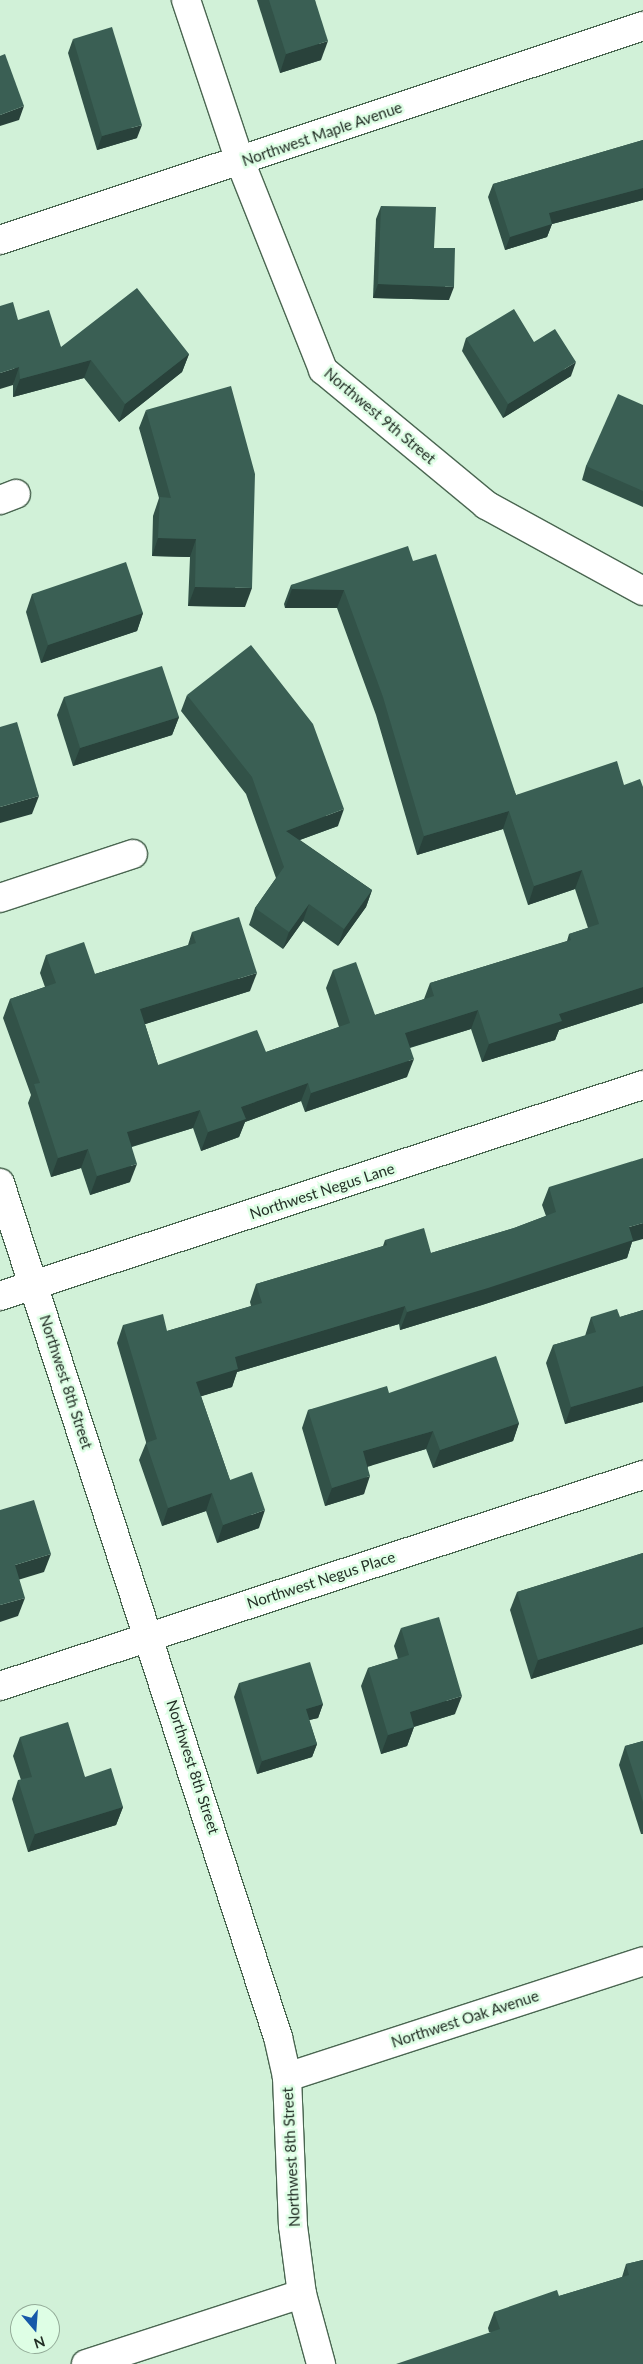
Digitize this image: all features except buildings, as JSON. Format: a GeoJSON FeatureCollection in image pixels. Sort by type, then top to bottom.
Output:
{"type":"FeatureCollection","features":[{"type":"Feature","properties":{"kind":"street","name":"Northwest 9th Street"},"geometry":{"type":"LineString","coordinates":[[186,0],[240,161],[323,370],[486,505],[643,591]]}},
{"type":"Feature","properties":{"kind":"street","name":"Northwest Maple Avenue"},"geometry":{"type":"LineString","coordinates":[[0,240],[643,26]]}},
{"type":"Feature","properties":{"kind":"street"},"geometry":{"type":"LineString","coordinates":[[0,898],[133,854]]}},
{"type":"Feature","properties":{"kind":"street","name":"Northwest Negus Lane"},"geometry":{"type":"LineString","coordinates":[[0,1296],[643,1085]]}},
{"type":"Feature","properties":{"kind":"street","name":"Northwest 8th Street"},"geometry":{"type":"LineString","coordinates":[[0,1183],[150,1635],[259,1973],[287,2077],[293,2226],[302,2294],[321,2364]]}},
{"type":"Feature","properties":{"kind":"street","name":"Northwest Negus Place"},"geometry":{"type":"LineString","coordinates":[[0,1686],[150,1635],[643,1475]]}},
{"type":"Feature","properties":{"kind":"street","name":"Northwest Oak Avenue"},"geometry":{"type":"LineString","coordinates":[[287,2077],[643,1961]]}},
{"type":"Feature","properties":{"kind":"street"},"geometry":{"type":"LineString","coordinates":[[86,2364],[302,2294]]}}]}
